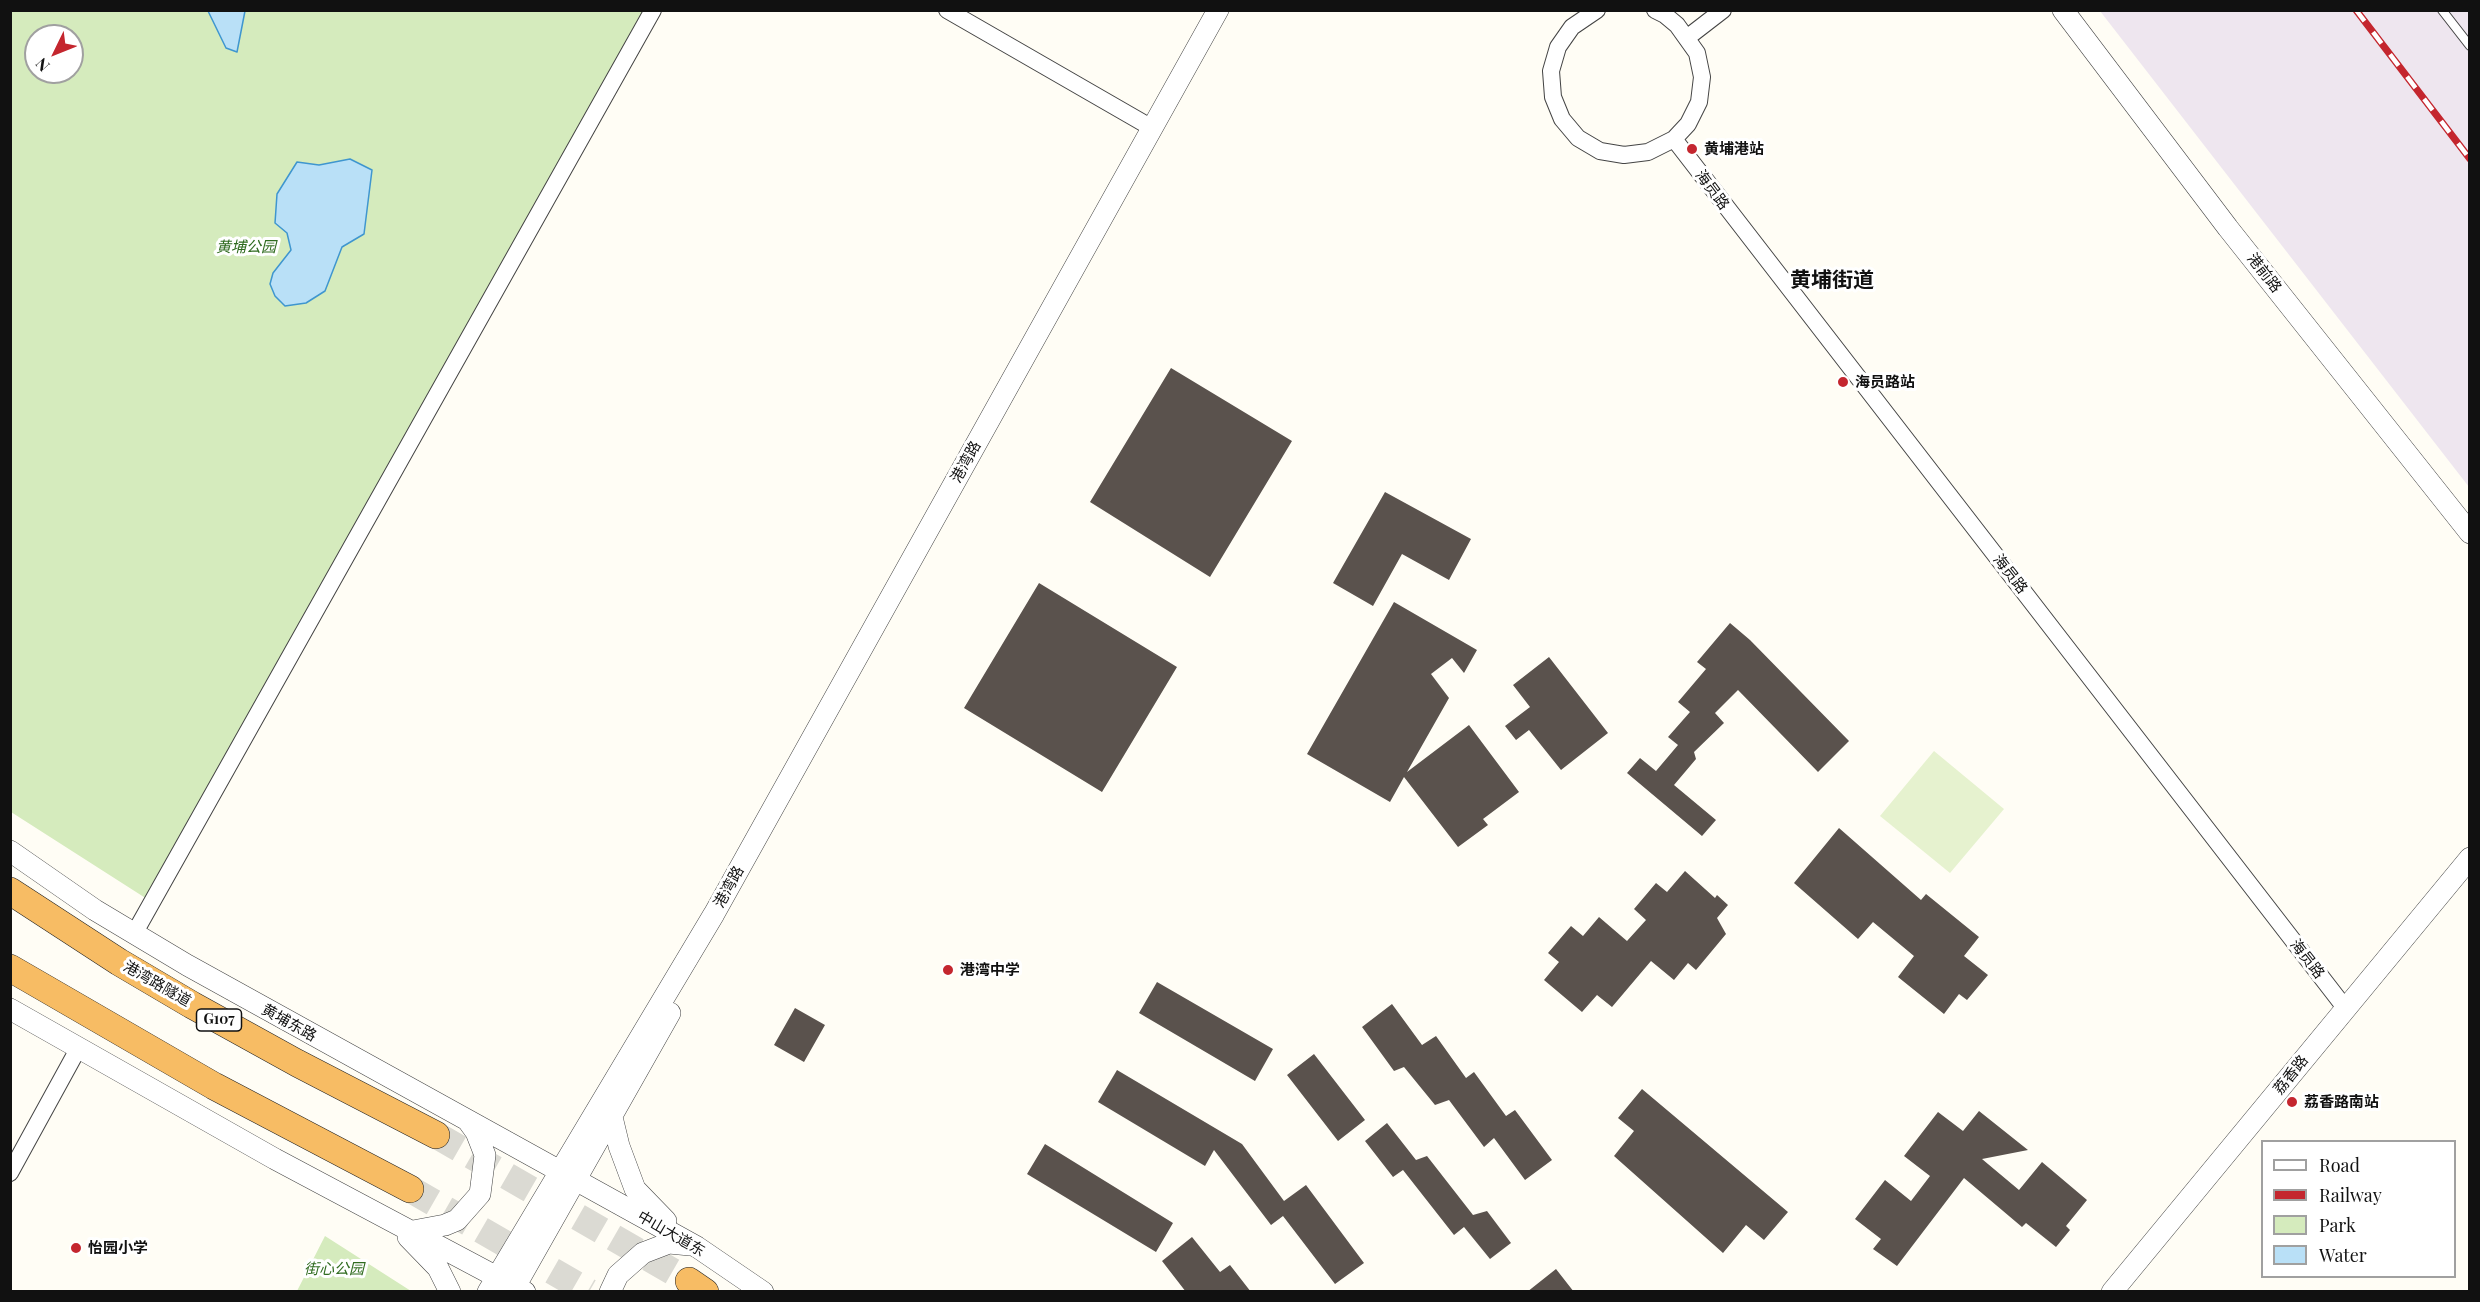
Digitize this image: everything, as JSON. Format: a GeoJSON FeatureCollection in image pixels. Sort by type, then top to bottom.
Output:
{"type":"FeatureCollection","features":[{"type":"Feature","properties":{"kind":"highway","name":"港湾路隧道"},"geometry":{"type":"LineString","coordinates":[[10,891],[119,962],[192,1005],[297,1063],[436,1135]]}},
{"type":"Feature","properties":{"kind":"highway"},"geometry":{"type":"LineString","coordinates":[[10,968],[214,1086],[410,1188]]}},
{"type":"Feature","properties":{"kind":"street"},"geometry":{"type":"LineString","coordinates":[[134,934],[653,10]]}},
{"type":"Feature","properties":{"kind":"street"},"geometry":{"type":"LineString","coordinates":[[947,10],[1152,128]]}},
{"type":"Feature","properties":{"kind":"street","name":"港湾路"},"geometry":{"type":"LineString","coordinates":[[508,1287],[1218,10]]}},
{"type":"Feature","properties":{"kind":"street"},"geometry":{"type":"LineString","coordinates":[[1588,13],[1572,27],[1558,47],[1551,71],[1552,97],[1562,119],[1578,138],[1600,150],[1624,155],[1648,152],[1674,140],[1688,124],[1700,94],[1702,77],[1697,53],[1688,37],[1665,15],[1655,10]]}},
{"type":"Feature","properties":{"kind":"street"},"geometry":{"type":"LineString","coordinates":[[1688,37],[1724,10]]}},
{"type":"Feature","properties":{"kind":"street","name":"港前路"},"geometry":{"type":"LineString","coordinates":[[2063,10],[2228,228],[2469,532]]}},
{"type":"Feature","properties":{"kind":"street","name":"海员路"},"geometry":{"type":"LineString","coordinates":[[1674,140],[2346,1009]]}},
{"type":"Feature","properties":{"kind":"street","name":"黄埔东路"},"geometry":{"type":"LineString","coordinates":[[10,851],[134,934],[302,1030],[464,1116],[568,1176]]}},
{"type":"Feature","properties":{"kind":"street","name":"荔香路"},"geometry":{"type":"LineString","coordinates":[[2112,1292],[2469,858]]}},
{"type":"Feature","properties":{"kind":"street","name":"港湾路"},"geometry":{"type":"LineString","coordinates":[[568,1176],[612,1117],[696,964],[714,914]]}},
{"type":"Feature","properties":{"kind":"street"},"geometry":{"type":"LineString","coordinates":[[10,1009],[78,1050],[386,1216],[508,1287]]}},
{"type":"Feature","properties":{"kind":"street"},"geometry":{"type":"LineString","coordinates":[[10,1173],[78,1050]]}},
{"type":"Feature","properties":{"kind":"street"},"geometry":{"type":"LineString","coordinates":[[413,1231],[445,1225],[457,1220],[480,1194],[485,1155],[476,1131],[464,1116]]}},
{"type":"Feature","properties":{"kind":"street"},"geometry":{"type":"LineString","coordinates":[[612,1117],[619,1146],[635,1189],[660,1216],[697,1247]]}},
{"type":"Feature","properties":{"kind":"street","name":"中山大道东"},"geometry":{"type":"LineString","coordinates":[[568,1176],[697,1247],[763,1292]]}},
{"type":"Feature","properties":{"kind":"street"},"geometry":{"type":"LineString","coordinates":[[386,1216],[427,1254],[438,1268],[450,1292]]}},
{"type":"Feature","properties":{"kind":"street"},"geometry":{"type":"LineString","coordinates":[[609,1292],[618,1275],[643,1253],[669,1243],[679,1242],[697,1247]]}},
{"type":"Feature","properties":{"kind":"lane"},"geometry":{"type":"LineString","coordinates":[[2442,10],[2469,46]]}},
{"type":"Feature","properties":{"kind":"shaded area"},"geometry":{"type":"Polygon","coordinates":[[[2100,11],[2469,11],[2469,487],[2100,11]]]}},
{"type":"Feature","properties":{"kind":"green space","name":"黄埔公园"},"geometry":{"type":"Polygon","coordinates":[[[10,11],[653,11],[147,899],[11,812],[10,11]]]}},
{"type":"Feature","properties":{"kind":"green space"},"geometry":{"type":"Polygon","coordinates":[[[1934,751],[2004,809],[1950,873],[1880,816],[1934,751]]]}},
{"type":"Feature","properties":{"kind":"green space","name":"街心公园"},"geometry":{"type":"Polygon","coordinates":[[[325,1236],[411,1291],[297,1291],[325,1236]]]}},
{"type":"Feature","properties":{"kind":"water"},"geometry":{"type":"Polygon","coordinates":[[[208,11],[245,11],[237,52],[226,48],[208,11]]]}},
{"type":"Feature","properties":{"kind":"water"},"geometry":{"type":"Polygon","coordinates":[[[350,159],[372,170],[364,234],[342,247],[325,291],[306,303],[285,306],[275,296],[270,284],[273,273],[291,250],[287,233],[275,223],[277,194],[297,162],[319,165],[350,159]]]}},
{"type":"Feature","properties":{"kind":"building"},"geometry":{"type":"Polygon","coordinates":[[[1171,368],[1292,441],[1210,577],[1090,502],[1171,368]]]}},
{"type":"Feature","properties":{"kind":"building"},"geometry":{"type":"Polygon","coordinates":[[[1385,492],[1471,539],[1449,580],[1402,554],[1373,606],[1333,583],[1385,492]]]}},
{"type":"Feature","properties":{"kind":"building"},"geometry":{"type":"Polygon","coordinates":[[[1039,583],[1177,667],[1102,792],[964,708],[1039,583]]]}},
{"type":"Feature","properties":{"kind":"building"},"geometry":{"type":"Polygon","coordinates":[[[1394,602],[1477,650],[1464,673],[1452,658],[1431,674],[1449,698],[1407,772],[1469,725],[1519,792],[1483,819],[1488,825],[1458,847],[1404,777],[1390,802],[1307,754],[1394,602]]]}},
{"type":"Feature","properties":{"kind":"building"},"geometry":{"type":"Polygon","coordinates":[[[1730,623],[1750,640],[1849,741],[1818,772],[1738,690],[1715,713],[1724,723],[1694,752],[1696,759],[1674,785],[1716,820],[1702,836],[1627,773],[1640,758],[1656,771],[1678,745],[1668,737],[1690,712],[1678,702],[1706,669],[1697,662],[1730,623]]]}},
{"type":"Feature","properties":{"kind":"building"},"geometry":{"type":"Polygon","coordinates":[[[1549,657],[1608,733],[1561,770],[1529,730],[1516,740],[1505,726],[1530,707],[1513,685],[1549,657]]]}},
{"type":"Feature","properties":{"kind":"building"},"geometry":{"type":"Polygon","coordinates":[[[1839,828],[1921,900],[1926,894],[1979,937],[1964,956],[1988,975],[1967,1000],[1959,994],[1944,1014],[1898,977],[1914,956],[1873,922],[1858,939],[1794,883],[1839,828]]]}},
{"type":"Feature","properties":{"kind":"building"},"geometry":{"type":"Polygon","coordinates":[[[1685,871],[1715,898],[1717,895],[1728,905],[1717,918],[1726,934],[1696,970],[1688,963],[1674,980],[1651,961],[1612,1007],[1597,995],[1582,1012],[1544,980],[1559,962],[1548,953],[1571,926],[1583,936],[1599,917],[1627,941],[1646,920],[1634,909],[1656,883],[1667,892],[1685,871]]]}},
{"type":"Feature","properties":{"kind":"building"},"geometry":{"type":"Polygon","coordinates":[[[1157,982],[1273,1049],[1255,1081],[1139,1013],[1157,982]]]}},
{"type":"Feature","properties":{"kind":"building"},"geometry":{"type":"Polygon","coordinates":[[[1392,1004],[1422,1045],[1436,1036],[1466,1078],[1474,1072],[1506,1116],[1515,1110],[1552,1160],[1525,1180],[1494,1138],[1484,1147],[1449,1100],[1435,1105],[1404,1067],[1394,1071],[1362,1027],[1392,1004]]]}},
{"type":"Feature","properties":{"kind":"building"},"geometry":{"type":"Polygon","coordinates":[[[795,1008],[825,1025],[804,1062],[774,1045],[795,1008]]]}},
{"type":"Feature","properties":{"kind":"building"},"geometry":{"type":"Polygon","coordinates":[[[1314,1054],[1365,1120],[1338,1141],[1287,1075],[1314,1054]]]}},
{"type":"Feature","properties":{"kind":"building"},"geometry":{"type":"Polygon","coordinates":[[[1117,1070],[1242,1144],[1284,1201],[1306,1185],[1364,1263],[1335,1284],[1283,1216],[1271,1225],[1214,1150],[1205,1166],[1098,1102],[1117,1070]]]}},
{"type":"Feature","properties":{"kind":"building"},"geometry":{"type":"Polygon","coordinates":[[[1642,1089],[1788,1212],[1764,1240],[1746,1225],[1723,1253],[1614,1156],[1634,1131],[1618,1118],[1642,1089]]]}},
{"type":"Feature","properties":{"kind":"building"},"geometry":{"type":"Polygon","coordinates":[[[1979,1111],[2028,1150],[1982,1159],[2019,1190],[2042,1162],[2087,1200],[2066,1226],[2070,1230],[2056,1247],[2026,1223],[2022,1227],[1964,1178],[1897,1266],[1873,1249],[1881,1239],[1855,1219],[1885,1180],[1911,1201],[1930,1176],[1904,1156],[1938,1112],[1963,1131],[1979,1111]]]}},
{"type":"Feature","properties":{"kind":"building"},"geometry":{"type":"Polygon","coordinates":[[[1387,1123],[1416,1160],[1427,1156],[1473,1215],[1487,1211],[1511,1243],[1490,1259],[1464,1227],[1454,1235],[1403,1170],[1393,1177],[1365,1141],[1387,1123]]]}},
{"type":"Feature","properties":{"kind":"building"},"geometry":{"type":"Polygon","coordinates":[[[1045,1144],[1173,1223],[1156,1252],[1027,1174],[1045,1144]]]}},
{"type":"Feature","properties":{"kind":"building"},"geometry":{"type":"Polygon","coordinates":[[[1192,1237],[1220,1272],[1230,1265],[1251,1292],[1186,1292],[1162,1261],[1192,1237]]]}},
{"type":"Feature","properties":{"kind":"building"},"geometry":{"type":"Polygon","coordinates":[[[1556,1269],[1574,1292],[1527,1292],[1556,1269]]]}},
{"type":"Feature","properties":{"kind":"tunnel"},"geometry":{"type":"LineString","coordinates":[[436,1135],[689,1281]]}},
{"type":"Feature","properties":{"kind":"tunnel"},"geometry":{"type":"LineString","coordinates":[[410,1189],[589,1292]]}},
{"type":"Feature","properties":{"kind":"railway"},"geometry":{"type":"LineString","coordinates":[[2356,10],[2470,159]]}},
{"type":"Feature","properties":{"kind":"place","name":"黄埔港站"},"geometry":{"type":"Point","coordinates":[1692,149]}},
{"type":"Feature","properties":{"kind":"place","name":"海员路站"},"geometry":{"type":"Point","coordinates":[1843,382]}},
{"type":"Feature","properties":{"kind":"place","name":"港湾中学"},"geometry":{"type":"Point","coordinates":[948,970]}},
{"type":"Feature","properties":{"kind":"place","name":"荔香路南站"},"geometry":{"type":"Point","coordinates":[2292,1102]}},
{"type":"Feature","properties":{"kind":"place","name":"怡园小学"},"geometry":{"type":"Point","coordinates":[76,1248]}},
{"type":"Feature","properties":{"kind":"district","name":"黄埔街道"},"geometry":{"type":"Point","coordinates":[1832,280]}}]}
